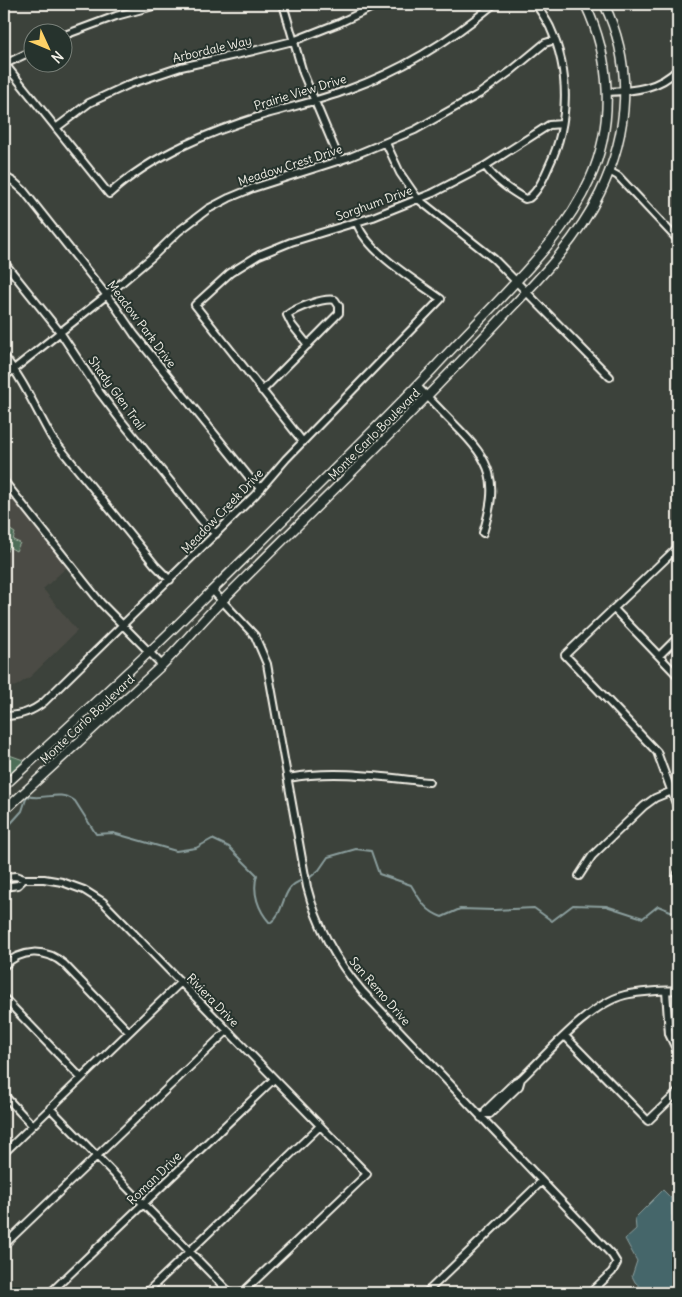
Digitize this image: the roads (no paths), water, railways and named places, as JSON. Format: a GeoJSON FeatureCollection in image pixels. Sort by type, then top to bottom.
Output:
{"type":"FeatureCollection","features":[{"type":"Feature","properties":{"kind":"main road","name":"Monte Carlo Boulevard"},"geometry":{"type":"LineString","coordinates":[[4,786],[149,652],[417,386],[516,281],[558,232],[573,211],[587,185],[596,165],[603,137],[607,92],[602,52],[594,25],[584,4]]}},
{"type":"Feature","properties":{"kind":"main road","name":"Monte Carlo Boulevard"},"geometry":{"type":"LineString","coordinates":[[4,811],[162,665],[222,600],[373,452],[527,292],[561,253],[596,200],[609,171],[621,130],[625,92],[620,49],[613,24],[604,4]]}},
{"type":"Feature","properties":{"kind":"street"},"geometry":{"type":"LineString","coordinates":[[72,32],[116,16],[161,4]]}},
{"type":"Feature","properties":{"kind":"street"},"geometry":{"type":"LineString","coordinates":[[283,4],[293,41],[314,101],[340,160]]}},
{"type":"Feature","properties":{"kind":"street","name":"Arbordale Way"},"geometry":{"type":"LineString","coordinates":[[56,128],[89,102],[138,81],[180,67],[293,41],[339,24],[379,4]]}},
{"type":"Feature","properties":{"kind":"street","name":"Prairie View Drive"},"geometry":{"type":"LineString","coordinates":[[56,128],[109,194],[130,177],[205,136],[349,90],[386,74],[422,55],[494,4]]}},
{"type":"Feature","properties":{"kind":"street"},"geometry":{"type":"LineString","coordinates":[[486,166],[491,174],[506,187],[525,199],[529,198],[542,182],[558,147],[566,97],[561,58],[550,27],[536,4]]}},
{"type":"Feature","properties":{"kind":"street","name":"Meadow Crest Drive"},"geometry":{"type":"LineString","coordinates":[[4,376],[149,260],[183,227],[222,201],[262,184],[340,160],[386,143],[427,124],[500,80],[546,43],[554,40]]}},
{"type":"Feature","properties":{"kind":"street"},"geometry":{"type":"LineString","coordinates":[[22,56],[6,64],[56,128]]}},
{"type":"Feature","properties":{"kind":"street"},"geometry":{"type":"LineString","coordinates":[[607,92],[625,92],[651,87],[668,78],[678,69]]}},
{"type":"Feature","properties":{"kind":"street","name":"Sorghum Drive"},"geometry":{"type":"LineString","coordinates":[[262,391],[195,305],[221,280],[249,260],[281,246],[357,223],[418,200],[486,166],[549,125],[562,124]]}},
{"type":"Feature","properties":{"kind":"street"},"geometry":{"type":"LineString","coordinates":[[386,143],[400,172],[418,200],[494,259],[610,377]]}},
{"type":"Feature","properties":{"kind":"street"},"geometry":{"type":"LineString","coordinates":[[609,171],[618,176],[678,240]]}},
{"type":"Feature","properties":{"kind":"street","name":"Meadow Park Drive"},"geometry":{"type":"LineString","coordinates":[[4,176],[24,191],[146,349],[249,477],[261,489]]}},
{"type":"Feature","properties":{"kind":"street","name":"Meadow Creek Drive"},"geometry":{"type":"LineString","coordinates":[[4,716],[29,712],[44,702],[261,489],[286,458],[441,299],[386,259],[364,236],[357,223]]}},
{"type":"Feature","properties":{"kind":"street","name":"Shady Glen Trail"},"geometry":{"type":"LineString","coordinates":[[4,262],[60,332],[100,393],[119,418],[203,522],[216,534]]}},
{"type":"Feature","properties":{"kind":"street"},"geometry":{"type":"LineString","coordinates":[[303,442],[262,391],[308,345],[339,313],[340,306],[335,300],[327,299],[297,309],[287,315],[290,322],[308,345]]}},
{"type":"Feature","properties":{"kind":"street"},"geometry":{"type":"LineString","coordinates":[[4,356],[30,394],[52,438],[154,565],[170,580]]}},
{"type":"Feature","properties":{"kind":"street"},"geometry":{"type":"LineString","coordinates":[[417,386],[474,444],[486,463],[491,480],[491,492],[489,513],[483,533]]}},
{"type":"Feature","properties":{"kind":"street"},"geometry":{"type":"LineString","coordinates":[[4,481],[96,597],[162,665]]}},
{"type":"Feature","properties":{"kind":"street"},"geometry":{"type":"LineString","coordinates":[[678,547],[565,656],[658,752],[678,809]]}},
{"type":"Feature","properties":{"kind":"street","name":"San Remo Drive"},"geometry":{"type":"LineString","coordinates":[[212,590],[255,636],[265,658],[271,678],[307,887],[322,932],[350,977],[369,999],[483,1116],[541,1182],[612,1255],[617,1263],[612,1272],[590,1293]]}},
{"type":"Feature","properties":{"kind":"street"},"geometry":{"type":"LineString","coordinates":[[614,609],[678,676]]}},
{"type":"Feature","properties":{"kind":"street"},"geometry":{"type":"LineString","coordinates":[[659,656],[678,637]]}},
{"type":"Feature","properties":{"kind":"street"},"geometry":{"type":"LineString","coordinates":[[288,778],[320,773],[346,773],[429,782]]}},
{"type":"Feature","properties":{"kind":"street"},"geometry":{"type":"LineString","coordinates":[[579,876],[592,856],[644,806],[655,798],[672,791]]}},
{"type":"Feature","properties":{"kind":"street","name":"Riviera Drive"},"geometry":{"type":"LineString","coordinates":[[4,877],[16,876],[24,879],[44,879],[62,882],[78,887],[97,898],[114,912],[367,1174],[242,1293]]}},
{"type":"Feature","properties":{"kind":"street","name":"Riviera Drive"},"geometry":{"type":"LineString","coordinates":[[4,887],[18,885],[24,879]]}},
{"type":"Feature","properties":{"kind":"street"},"geometry":{"type":"LineString","coordinates":[[4,966],[15,957],[28,953],[43,953],[56,958],[129,1032]]}},
{"type":"Feature","properties":{"kind":"street"},"geometry":{"type":"LineString","coordinates":[[4,1153],[181,982]]}},
{"type":"Feature","properties":{"kind":"street"},"geometry":{"type":"LineString","coordinates":[[483,1116],[486,1110],[515,1082],[522,1079],[594,1009],[609,1001],[632,994],[678,990]]}},
{"type":"Feature","properties":{"kind":"street"},"geometry":{"type":"LineString","coordinates":[[666,991],[669,1034],[678,1053]]}},
{"type":"Feature","properties":{"kind":"street"},"geometry":{"type":"LineString","coordinates":[[4,998],[81,1078]]}},
{"type":"Feature","properties":{"kind":"street"},"geometry":{"type":"LineString","coordinates":[[4,1245],[227,1030]]}},
{"type":"Feature","properties":{"kind":"street"},"geometry":{"type":"LineString","coordinates":[[566,1036],[648,1121],[678,1092]]}},
{"type":"Feature","properties":{"kind":"street","name":"Roman Drive"},"geometry":{"type":"LineString","coordinates":[[50,1293],[274,1079]]}},
{"type":"Feature","properties":{"kind":"street"},"geometry":{"type":"LineString","coordinates":[[4,1095],[32,1125]]}},
{"type":"Feature","properties":{"kind":"street"},"geometry":{"type":"LineString","coordinates":[[50,1108],[230,1293]]}},
{"type":"Feature","properties":{"kind":"street"},"geometry":{"type":"LineString","coordinates":[[146,1293],[320,1126]]}},
{"type":"Feature","properties":{"kind":"street"},"geometry":{"type":"LineString","coordinates":[[426,1293],[541,1182]]}},
{"type":"Feature","properties":{"kind":"water"},"geometry":{"type":"Polygon","coordinates":[[[663,1190],[671,1198],[672,1215],[678,1224],[678,1293],[647,1293],[635,1282],[632,1276],[637,1261],[625,1239],[636,1229],[635,1218],[663,1190]]]}},
{"type":"Feature","properties":{"kind":"waterway"},"geometry":{"type":"LineString","coordinates":[[4,831],[22,811],[27,796],[57,795],[75,801],[96,834],[113,833],[176,851],[196,848],[212,839],[229,847],[257,875],[255,888],[257,900],[259,907],[270,923],[279,913],[290,888],[295,883],[303,880]]}},
{"type":"Feature","properties":{"kind":"waterway"},"geometry":{"type":"LineString","coordinates":[[308,879],[319,870],[328,857],[356,849],[371,851],[379,874],[411,885],[427,908],[442,917],[460,909],[534,908],[552,921],[573,905],[606,906],[643,918],[658,906],[678,914]]}}]}
